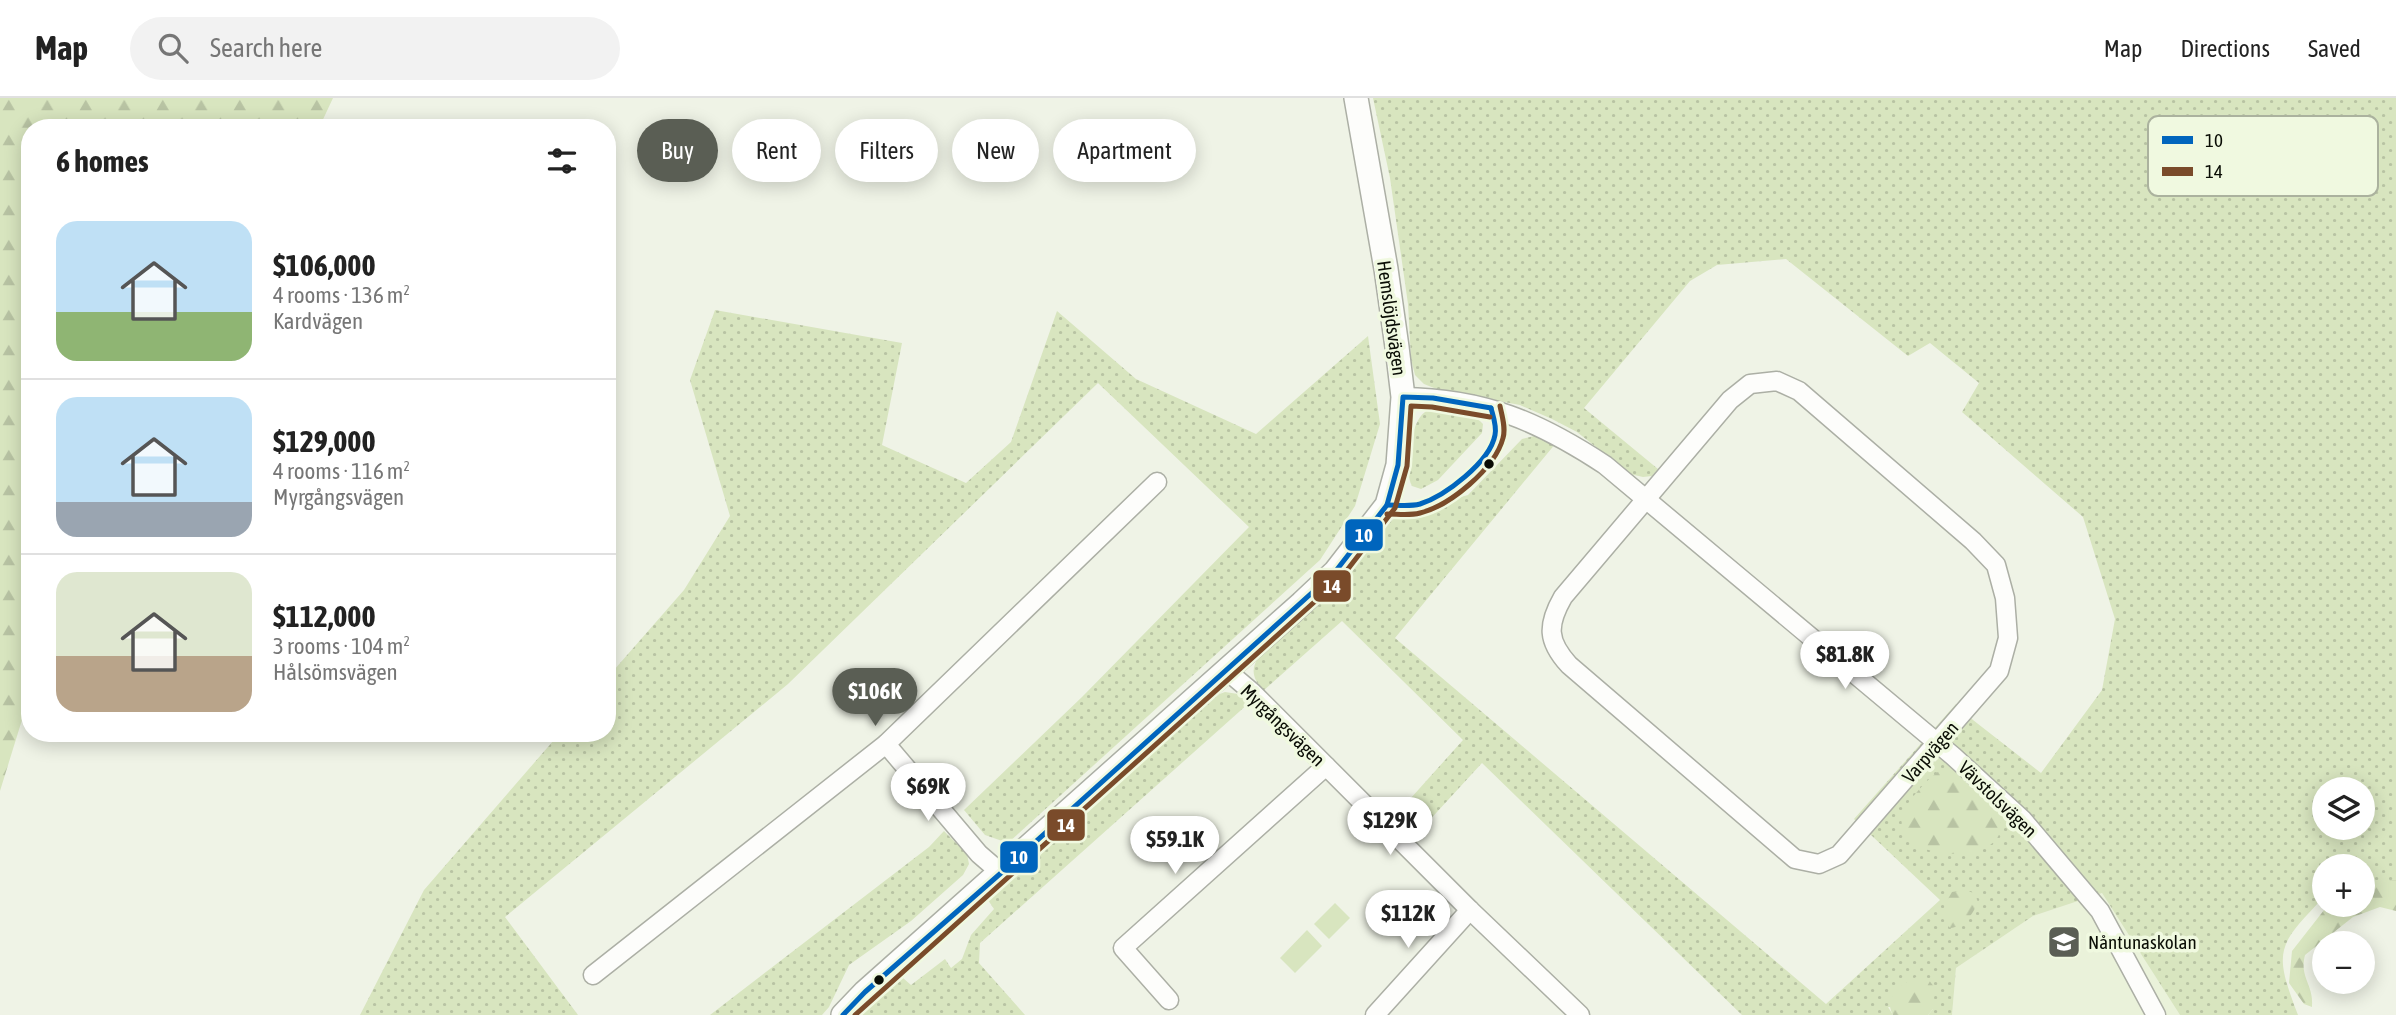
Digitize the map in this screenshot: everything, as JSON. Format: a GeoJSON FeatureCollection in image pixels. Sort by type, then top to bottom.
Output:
{"type":"FeatureCollection","features":[{"type":"Feature","properties":{"kind":"street","name":"Hemslöjdsvägen"},"geometry":{"type":"LineString","coordinates":[[843,1015],[865,992],[1335,572],[1387,505],[1398,465],[1403,397],[1387,269],[1356,98]]}},
{"type":"Feature","properties":{"kind":"street","name":"Varpvägen"},"geometry":{"type":"LineString","coordinates":[[1776,381],[1799,391],[1973,541],[1996,565],[2005,598],[2008,638],[1999,670],[1938,744],[1839,855],[1819,864],[1795,859],[1557,652],[1552,637],[1552,623],[1563,597],[1647,500],[1730,400],[1749,384],[1776,381]]}},
{"type":"Feature","properties":{"kind":"street","name":"Vävstolsvägen"},"geometry":{"type":"LineString","coordinates":[[1403,397],[1433,398],[1491,408],[1531,422],[1566,439],[1605,465],[1938,744],[2023,820],[2100,911],[2156,1015]]}},
{"type":"Feature","properties":{"kind":"street"},"geometry":{"type":"LineString","coordinates":[[593,975],[887,744],[1157,482]]}},
{"type":"Feature","properties":{"kind":"street","name":"Myrgångsvägen"},"geometry":{"type":"LineString","coordinates":[[1226,670],[1252,692],[1470,910],[1580,1015]]}},
{"type":"Feature","properties":{"kind":"street"},"geometry":{"type":"LineString","coordinates":[[887,744],[979,854],[1001,873]]}},
{"type":"Feature","properties":{"kind":"street"},"geometry":{"type":"LineString","coordinates":[[1169,1000],[1123,948],[1326,766]]}},
{"type":"Feature","properties":{"kind":"street"},"geometry":{"type":"LineString","coordinates":[[1374,1015],[1470,910]]}},
{"type":"Feature","properties":{"kind":"shaded area","name":"Nåntunaskolan"},"geometry":{"type":"Polygon","coordinates":[[[2102,893],[2180,1015],[1952,1015],[1956,968],[2033,916],[2102,893]]]}},
{"type":"Feature","properties":{"kind":"green space"},"geometry":{"type":"Polygon","coordinates":[[[0,98],[333,98],[323,119],[21,119],[21,723],[0,791],[0,98]]]}},
{"type":"Feature","properties":{"kind":"green space"},"geometry":{"type":"Polygon","coordinates":[[[1373,98],[2396,98],[2396,887],[2375,886],[2375,854],[2312,854],[2312,910],[2297,927],[2284,950],[2285,976],[2298,1015],[2180,1015],[2102,893],[2033,916],[1956,968],[1952,1015],[1928,1015],[1933,1009],[1888,1007],[1893,1015],[1742,1015],[1482,763],[1414,837],[1393,818],[1463,740],[1342,621],[1263,691],[1255,678],[1254,670],[1259,656],[1326,598],[1399,514],[1468,495],[1522,439],[1538,435],[1556,443],[1395,638],[1826,1004],[1940,900],[1854,819],[1956,704],[2041,773],[2102,690],[2115,619],[2083,517],[1962,412],[1979,383],[1930,343],[1908,356],[1786,259],[1717,265],[1690,281],[1584,408],[1658,469],[1652,476],[1630,474],[1577,432],[1520,405],[1439,390],[1424,384],[1415,375],[1411,359],[1408,304],[1390,178],[1373,98]]]}},
{"type":"Feature","properties":{"kind":"green space"},"geometry":{"type":"Polygon","coordinates":[[[715,310],[902,343],[882,445],[966,483],[1011,442],[1057,311],[1136,379],[1256,434],[1368,336],[1380,424],[1355,506],[1320,560],[1008,843],[985,835],[964,810],[1082,697],[1249,527],[1098,383],[788,684],[505,917],[578,1015],[360,1015],[424,890],[552,742],[616,742],[616,668],[684,590],[730,516],[690,380],[715,310]]]}},
{"type":"Feature","properties":{"kind":"green space"},"geometry":{"type":"Polygon","coordinates":[[[1441,407],[1473,416],[1483,424],[1482,433],[1438,480],[1421,489],[1412,486],[1410,479],[1412,436],[1425,412],[1441,407]]]}},
{"type":"Feature","properties":{"kind":"green space"},"geometry":{"type":"Polygon","coordinates":[[[1225,692],[1238,694],[1249,703],[980,943],[979,963],[1025,1015],[856,1015],[875,996],[903,978],[911,985],[945,959],[951,968],[962,959],[971,935],[994,909],[988,900],[1214,696],[1225,692]]]}},
{"type":"Feature","properties":{"kind":"green space"},"geometry":{"type":"Polygon","coordinates":[[[1947,766],[1974,782],[1995,806],[2001,829],[1991,844],[1972,852],[1948,854],[1925,849],[1908,838],[1902,820],[1912,798],[1947,766]]]}},
{"type":"Feature","properties":{"kind":"green space"},"geometry":{"type":"Polygon","coordinates":[[[944,831],[967,854],[969,864],[963,875],[911,921],[849,965],[829,1007],[822,1015],[710,1015],[929,847],[944,831]]]}},
{"type":"Feature","properties":{"kind":"green space"},"geometry":{"type":"Polygon","coordinates":[[[2375,880],[2396,880],[2396,911],[2380,907],[2375,909],[2375,880]]]}},
{"type":"Feature","properties":{"kind":"green space"},"geometry":{"type":"Polygon","coordinates":[[[1964,890],[1974,893],[1978,902],[1967,919],[1950,928],[1942,917],[1945,904],[1952,892],[1964,890]]]}},
{"type":"Feature","properties":{"kind":"green space"},"geometry":{"type":"Polygon","coordinates":[[[1335,903],[1350,918],[1329,939],[1314,924],[1335,903]]]}},
{"type":"Feature","properties":{"kind":"green space"},"geometry":{"type":"Polygon","coordinates":[[[2319,917],[2353,917],[2335,931],[2312,931],[2312,949],[2305,955],[2304,970],[2311,992],[2312,1007],[2304,1004],[2289,983],[2292,951],[2319,917]]]}},
{"type":"Feature","properties":{"kind":"green space"},"geometry":{"type":"Polygon","coordinates":[[[1307,930],[1322,946],[1295,973],[1280,958],[1307,930]]]}},
{"type":"Feature","properties":{"kind":"green space"},"geometry":{"type":"Polygon","coordinates":[[[1924,974],[1935,988],[1933,1009],[1928,1015],[1893,1015],[1890,1001],[1893,994],[1910,980],[1924,974]]]}},
{"type":"Feature","properties":{"kind":"transit line","name":"10"},"geometry":{"type":"LineString","coordinates":[[843,1015],[865,992],[1335,572],[1387,505],[1398,465],[1403,397],[1433,398],[1491,408]]}},
{"type":"Feature","properties":{"kind":"transit line","name":"14"},"geometry":{"type":"LineString","coordinates":[[855,1015],[1341,578],[1395,508],[1407,466],[1411,406],[1490,417]]}},
{"type":"Feature","properties":{"kind":"transit line","name":"14"},"geometry":{"type":"LineString","coordinates":[[1387,514],[1412,514],[1432,509],[1457,494],[1481,474],[1491,462],[1503,438],[1504,426],[1500,406]]}},
{"type":"Feature","properties":{"kind":"transit line","name":"10"},"geometry":{"type":"LineString","coordinates":[[1387,505],[1408,506],[1430,500],[1442,494],[1476,467],[1485,456],[1495,435],[1491,408]]}},
{"type":"Feature","properties":{"kind":"place","name":"Nåntunaskolan"},"geometry":{"type":"Point","coordinates":[2064,942]}}]}
